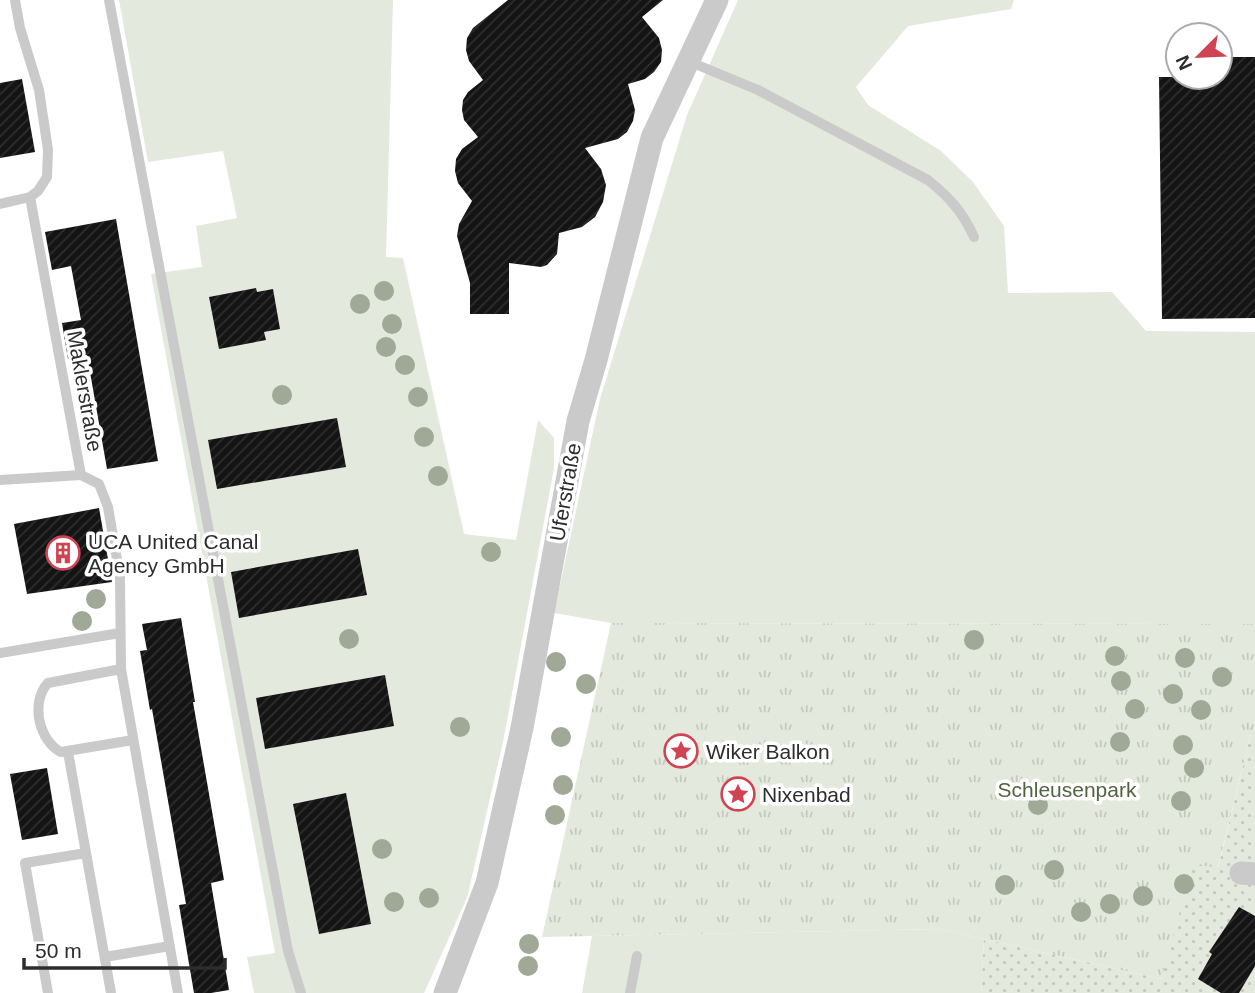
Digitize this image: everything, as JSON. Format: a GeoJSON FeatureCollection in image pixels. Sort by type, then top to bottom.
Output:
{"type":"FeatureCollection","features":[{"type":"Feature","properties":{"kind":"street","name":"Uferstraße"},"geometry":{"type":"LineString","coordinates":[[445,993],[487,883],[522,728],[578,421],[596,360],[632,209],[652,138],[717,0]]}},
{"type":"Feature","properties":{"kind":"lane"},"geometry":{"type":"LineString","coordinates":[[0,204],[30,197],[38,191],[47,177],[48,150],[38,90],[15,0]]}},
{"type":"Feature","properties":{"kind":"lane"},"geometry":{"type":"LineString","coordinates":[[109,0],[288,951],[301,993]]}},
{"type":"Feature","properties":{"kind":"lane"},"geometry":{"type":"LineString","coordinates":[[688,61],[758,90],[928,180],[951,199],[965,218],[974,237]]}},
{"type":"Feature","properties":{"kind":"lane","name":"Maklerstraße"},"geometry":{"type":"LineString","coordinates":[[30,197],[81,475],[99,484],[108,507],[120,577],[121,669],[178,993]]}},
{"type":"Feature","properties":{"kind":"lane"},"geometry":{"type":"LineString","coordinates":[[0,480],[81,475]]}},
{"type":"Feature","properties":{"kind":"lane"},"geometry":{"type":"LineString","coordinates":[[0,653],[120,633]]}},
{"type":"Feature","properties":{"kind":"lane"},"geometry":{"type":"LineString","coordinates":[[121,669],[55,680],[43,689],[38,706],[45,735],[54,748],[68,752],[133,740]]}},
{"type":"Feature","properties":{"kind":"lane"},"geometry":{"type":"LineString","coordinates":[[68,752],[111,993]]}},
{"type":"Feature","properties":{"kind":"lane"},"geometry":{"type":"LineString","coordinates":[[48,993],[25,863],[86,853]]}},
{"type":"Feature","properties":{"kind":"lane"},"geometry":{"type":"LineString","coordinates":[[105,957],[170,946]]}},
{"type":"Feature","properties":{"kind":"lane"},"geometry":{"type":"LineString","coordinates":[[630,993],[637,956]]}},
{"type":"Feature","properties":{"kind":"green space"},"geometry":{"type":"Polygon","coordinates":[[[119,0],[393,0],[386,257],[403,258],[464,534],[516,540],[538,420],[554,438],[554,468],[503,742],[467,898],[424,993],[254,993],[247,957],[275,953],[151,274],[202,267],[196,226],[237,218],[223,151],[148,162],[119,0]]]}},
{"type":"Feature","properties":{"kind":"green space"},"geometry":{"type":"Polygon","coordinates":[[[738,0],[1014,0],[1011,9],[908,26],[856,87],[868,105],[941,151],[973,182],[1004,226],[1008,293],[1112,292],[1146,331],[1255,332],[1255,624],[611,623],[554,613],[600,399],[687,115],[738,0]]]}},
{"type":"Feature","properties":{"kind":"green space","name":"Schleusenpark"},"geometry":{"type":"Polygon","coordinates":[[[611,623],[1255,624],[1255,733],[1251,733],[1214,883],[1161,979],[940,929],[542,937],[611,623]]]}},
{"type":"Feature","properties":{"kind":"green space"},"geometry":{"type":"Polygon","coordinates":[[[1251,733],[1255,733],[1255,872],[1228,870],[1255,874],[1255,993],[981,993],[984,939],[1161,979],[1193,864],[1218,868],[1251,733]]]}},
{"type":"Feature","properties":{"kind":"green space"},"geometry":{"type":"Polygon","coordinates":[[[940,929],[984,939],[981,993],[582,993],[592,936],[940,929]]]}},
{"type":"Feature","properties":{"kind":"building"},"geometry":{"type":"Polygon","coordinates":[[[508,0],[663,0],[642,17],[659,38],[661,62],[645,79],[628,84],[635,110],[627,132],[618,139],[585,148],[601,169],[606,185],[603,202],[595,217],[582,227],[559,233],[557,254],[547,265],[541,267],[509,263],[509,314],[470,314],[470,283],[457,236],[459,224],[472,201],[458,183],[455,171],[456,159],[462,149],[478,137],[464,120],[463,100],[468,92],[483,80],[469,61],[467,38],[473,28],[508,0]]]}},
{"type":"Feature","properties":{"kind":"building"},"geometry":{"type":"Polygon","coordinates":[[[1234,57],[1255,57],[1255,318],[1162,319],[1159,77],[1164,77],[1164,91],[1234,91],[1234,57]]]}},
{"type":"Feature","properties":{"kind":"building"},"geometry":{"type":"Polygon","coordinates":[[[22,79],[35,152],[0,158],[0,83],[22,79]]]}},
{"type":"Feature","properties":{"kind":"building"},"geometry":{"type":"Polygon","coordinates":[[[116,219],[158,461],[107,469],[87,355],[68,359],[62,323],[81,320],[71,266],[52,270],[45,232],[116,219]]]}},
{"type":"Feature","properties":{"kind":"building"},"geometry":{"type":"Polygon","coordinates":[[[256,288],[257,292],[273,289],[280,329],[264,332],[266,340],[219,349],[209,297],[256,288]]]}},
{"type":"Feature","properties":{"kind":"building"},"geometry":{"type":"Polygon","coordinates":[[[337,418],[346,467],[217,489],[208,440],[337,418]]]}},
{"type":"Feature","properties":{"kind":"building","name":"UCA United Canal Agency GmbH"},"geometry":{"type":"Polygon","coordinates":[[[99,508],[112,582],[27,594],[14,524],[99,508]]]}},
{"type":"Feature","properties":{"kind":"building"},"geometry":{"type":"Polygon","coordinates":[[[358,549],[367,595],[239,618],[231,572],[358,549]]]}},
{"type":"Feature","properties":{"kind":"building"},"geometry":{"type":"Polygon","coordinates":[[[181,618],[224,880],[211,883],[229,990],[211,993],[194,993],[179,905],[186,904],[140,651],[147,650],[142,624],[181,618]]]}},
{"type":"Feature","properties":{"kind":"building"},"geometry":{"type":"Polygon","coordinates":[[[385,675],[394,726],[265,749],[256,698],[385,675]]]}},
{"type":"Feature","properties":{"kind":"building"},"geometry":{"type":"Polygon","coordinates":[[[47,768],[58,834],[22,840],[10,774],[47,768]]]}},
{"type":"Feature","properties":{"kind":"building"},"geometry":{"type":"Polygon","coordinates":[[[346,793],[371,924],[319,934],[293,804],[346,793]]]}},
{"type":"Feature","properties":{"kind":"building"},"geometry":{"type":"Polygon","coordinates":[[[1239,907],[1255,916],[1255,966],[1239,993],[1221,993],[1198,979],[1212,954],[1209,952],[1239,907]]]}},
{"type":"Feature","properties":{"kind":"place","name":"UCA United Canal Agency GmbH"},"geometry":{"type":"Point","coordinates":[63,553]}},
{"type":"Feature","properties":{"kind":"place","name":"Wiker Balkon"},"geometry":{"type":"Point","coordinates":[681,751]}},
{"type":"Feature","properties":{"kind":"place","name":"Nixenbad"},"geometry":{"type":"Point","coordinates":[738,794]}}]}
